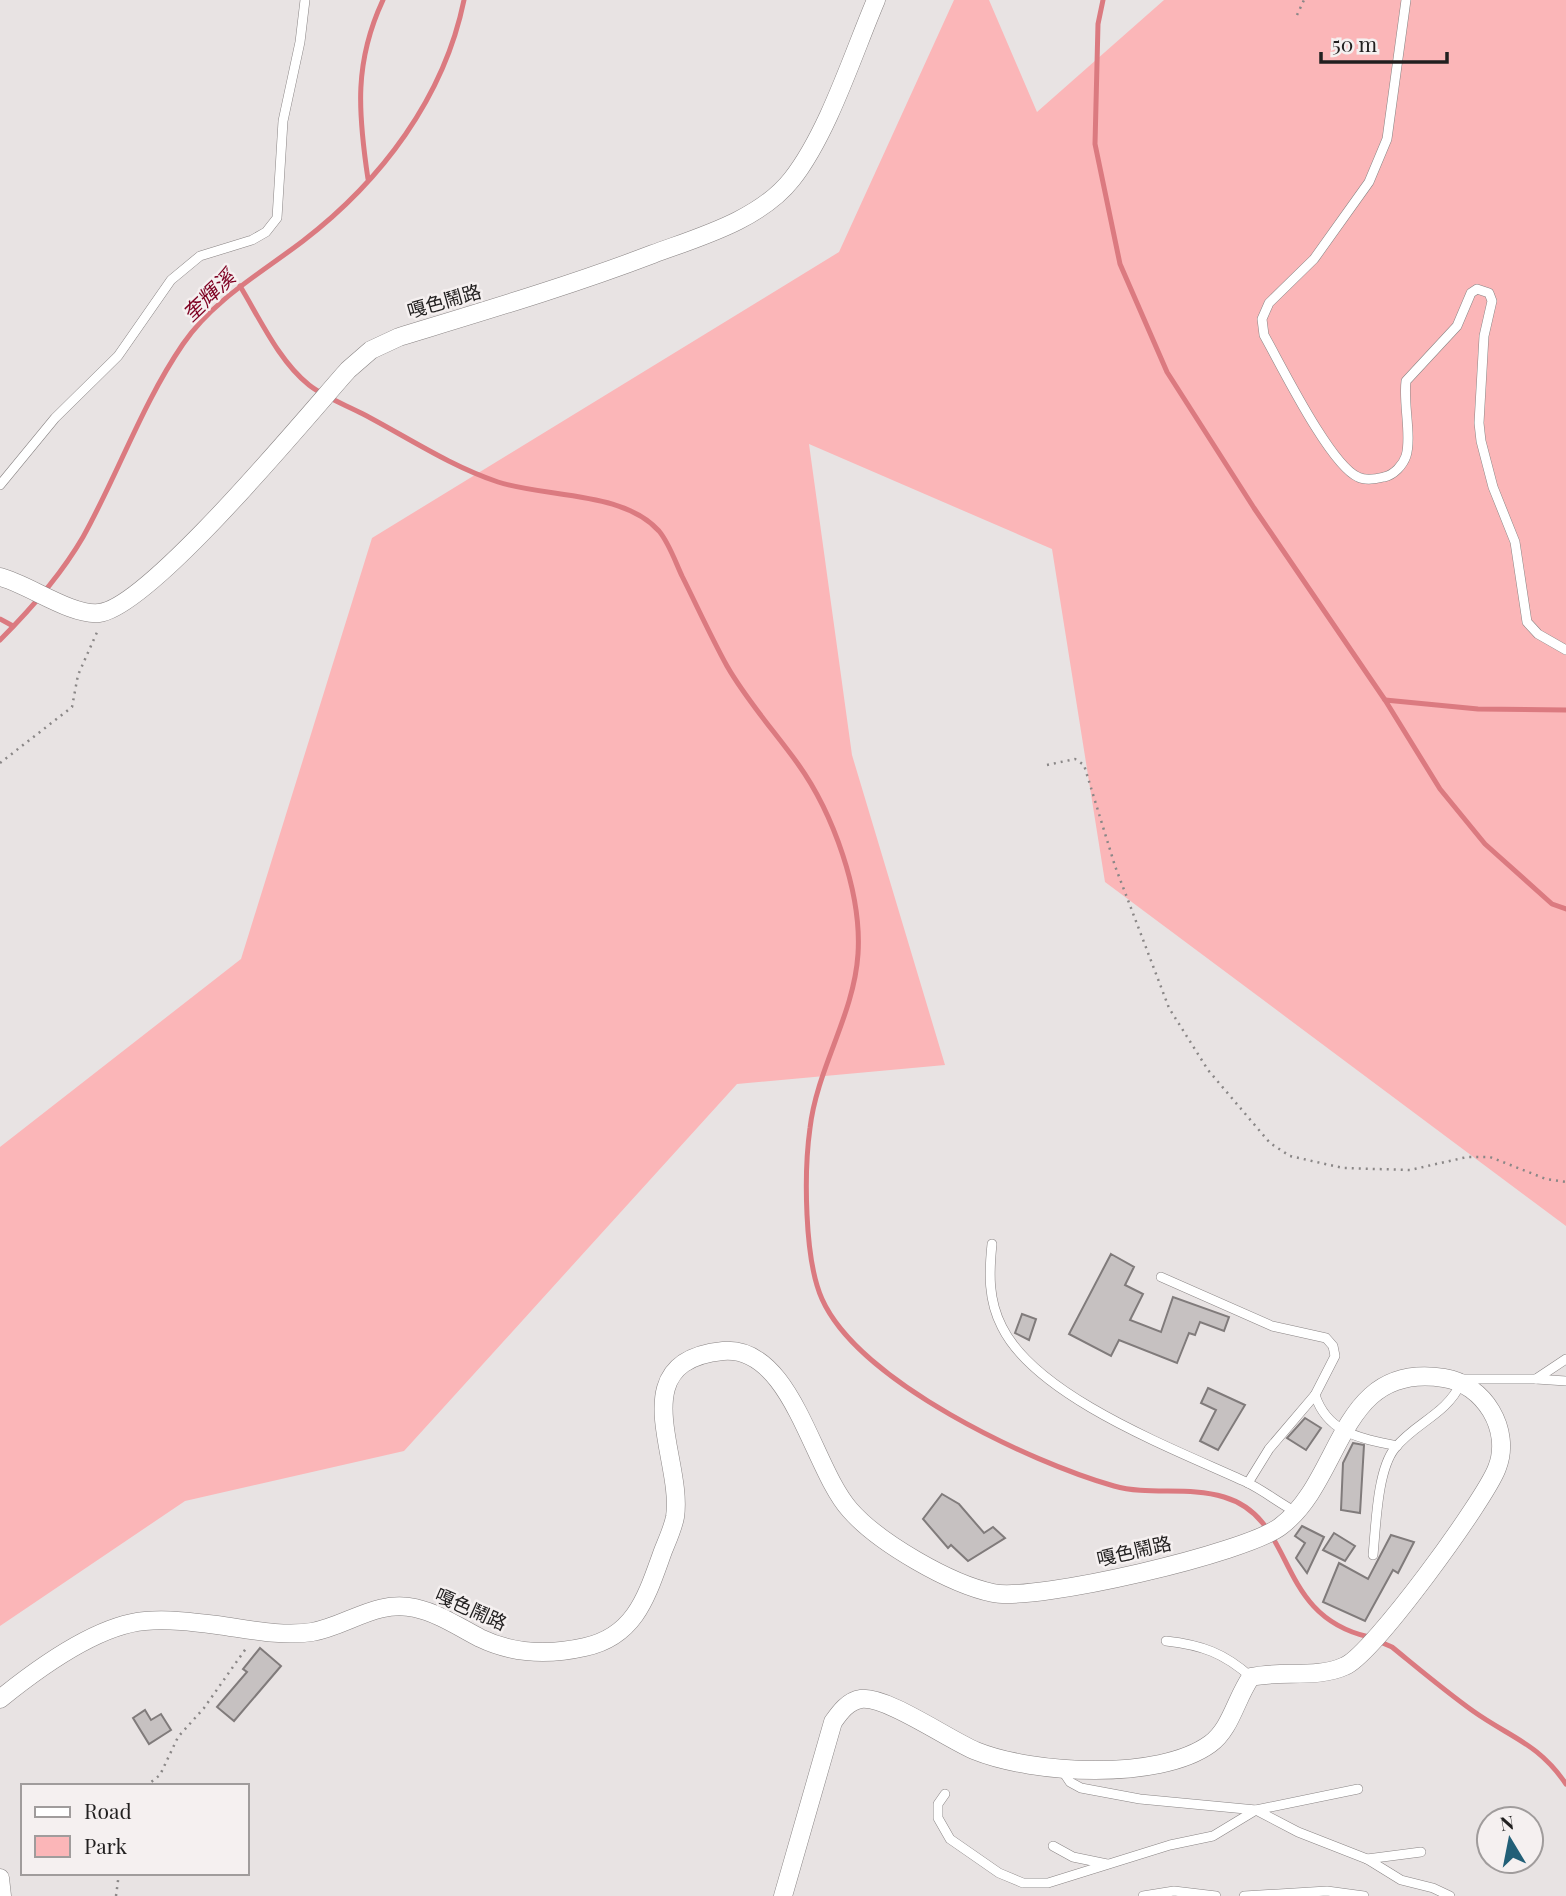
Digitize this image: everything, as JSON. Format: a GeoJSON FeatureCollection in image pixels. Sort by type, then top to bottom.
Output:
{"type":"FeatureCollection","features":[{"type":"Feature","properties":{"kind":"street","name":"嘎色鬧路"},"geometry":{"type":"LineString","coordinates":[[98,613],[117,607],[170,566],[348,370],[371,350],[399,337],[585,279],[710,232],[757,209],[791,180],[816,138],[876,0]]}},
{"type":"Feature","properties":{"kind":"street"},"geometry":{"type":"LineString","coordinates":[[0,577],[78,609],[98,613]]}},
{"type":"Feature","properties":{"kind":"street","name":"嘎色鬧路"},"geometry":{"type":"LineString","coordinates":[[0,1699],[30,1674],[114,1627],[142,1621],[177,1620],[260,1630],[315,1632],[385,1607],[411,1606],[439,1616],[487,1641],[516,1650],[552,1652],[591,1646],[618,1635],[637,1614],[675,1517],[673,1475],[664,1439],[663,1402],[667,1384],[682,1364],[712,1352],[739,1350],[765,1363],[782,1387],[836,1490],[851,1511],[923,1564],[994,1594],[1025,1595],[1056,1590],[1224,1553],[1255,1542],[1276,1531],[1297,1513],[1366,1398],[1389,1381],[1417,1375],[1457,1381]]}},
{"type":"Feature","properties":{"kind":"street"},"geometry":{"type":"LineString","coordinates":[[783,1896],[833,1722],[843,1708],[859,1699],[878,1701],[976,1751],[1016,1764],[1062,1770],[1121,1768],[1185,1757],[1211,1744],[1227,1725],[1240,1692],[1251,1677],[1269,1673],[1323,1672],[1347,1666],[1366,1651],[1437,1561],[1497,1468],[1502,1441],[1493,1410],[1475,1392],[1457,1381]]}},
{"type":"Feature","properties":{"kind":"street"},"geometry":{"type":"LineString","coordinates":[[0,1878],[2,1896]]}},
{"type":"Feature","properties":{"kind":"lane"},"geometry":{"type":"LineString","coordinates":[[0,485],[55,418],[118,356],[171,280],[200,256],[252,240],[266,232],[277,218],[283,121],[300,42],[304,0]]}},
{"type":"Feature","properties":{"kind":"lane"},"geometry":{"type":"LineString","coordinates":[[1406,0],[1387,139],[1369,182],[1314,259],[1269,303],[1262,319],[1265,335],[1328,445],[1346,469],[1359,478],[1373,480],[1389,477],[1401,466],[1407,454],[1406,381],[1457,326],[1471,293],[1477,289],[1489,293],[1492,301],[1484,336],[1479,423],[1481,441],[1493,487],[1515,542],[1527,622],[1538,634],[1566,650]]}},
{"type":"Feature","properties":{"kind":"lane"},"geometry":{"type":"LineString","coordinates":[[992,1244],[989,1276],[993,1305],[1002,1329],[1048,1378],[1103,1415],[1248,1483],[1297,1513]]}},
{"type":"Feature","properties":{"kind":"lane"},"geometry":{"type":"LineString","coordinates":[[1161,1277],[1272,1326],[1326,1338],[1333,1346],[1335,1356],[1315,1395],[1269,1449],[1248,1483]]}},
{"type":"Feature","properties":{"kind":"lane"},"geometry":{"type":"LineString","coordinates":[[1536,1379],[1566,1359]]}},
{"type":"Feature","properties":{"kind":"lane"},"geometry":{"type":"LineString","coordinates":[[1373,1555],[1386,1465],[1397,1446],[1453,1400],[1457,1381],[1566,1381]]}},
{"type":"Feature","properties":{"kind":"lane"},"geometry":{"type":"LineString","coordinates":[[1315,1395],[1319,1408],[1343,1434],[1397,1446]]}},
{"type":"Feature","properties":{"kind":"lane"},"geometry":{"type":"LineString","coordinates":[[1166,1641],[1196,1644],[1217,1651],[1251,1677]]}},
{"type":"Feature","properties":{"kind":"lane"},"geometry":{"type":"LineString","coordinates":[[1062,1770],[1070,1782],[1081,1787],[1140,1799],[1256,1810],[1358,1789]]}},
{"type":"Feature","properties":{"kind":"lane"},"geometry":{"type":"LineString","coordinates":[[944,1794],[938,1804],[938,1818],[950,1839],[999,1872],[1023,1883],[1048,1883],[1170,1845],[1213,1836],[1256,1810]]}},
{"type":"Feature","properties":{"kind":"lane"},"geometry":{"type":"LineString","coordinates":[[1256,1810],[1298,1832],[1367,1859],[1401,1880],[1433,1888],[1450,1896]]}},
{"type":"Feature","properties":{"kind":"lane"},"geometry":{"type":"LineString","coordinates":[[1053,1846],[1081,1859],[1109,1864]]}},
{"type":"Feature","properties":{"kind":"lane"},"geometry":{"type":"LineString","coordinates":[[1367,1859],[1421,1852]]}},
{"type":"Feature","properties":{"kind":"lane"},"geometry":{"type":"LineString","coordinates":[[1143,1896],[1174,1891],[1216,1896]]}},
{"type":"Feature","properties":{"kind":"lane"},"geometry":{"type":"LineString","coordinates":[[1244,1896],[1327,1891],[1364,1896]]}},
{"type":"Feature","properties":{"kind":"path"},"geometry":{"type":"LineString","coordinates":[[1297,15],[1304,0]]}},
{"type":"Feature","properties":{"kind":"path"},"geometry":{"type":"LineString","coordinates":[[0,763],[72,707],[78,675],[97,636],[98,613]]}},
{"type":"Feature","properties":{"kind":"path"},"geometry":{"type":"LineString","coordinates":[[1047,765],[1075,759],[1084,765],[1091,778],[1112,856],[1169,1008],[1214,1078],[1270,1143],[1290,1156],[1343,1168],[1410,1170],[1466,1157],[1490,1157],[1546,1179],[1566,1182]]}},
{"type":"Feature","properties":{"kind":"path"},"geometry":{"type":"LineString","coordinates":[[149,1784],[160,1775],[178,1737],[204,1708],[260,1630]]}},
{"type":"Feature","properties":{"kind":"path"},"geometry":{"type":"LineString","coordinates":[[116,1896],[119,1875]]}},
{"type":"Feature","properties":{"kind":"green space"},"geometry":{"type":"Polygon","coordinates":[[[954,0],[989,0],[1037,112],[1164,0],[1566,0],[1566,1226],[1105,882],[1052,549],[809,444],[852,755],[945,1065],[737,1084],[404,1451],[185,1501],[0,1626],[0,1147],[241,959],[372,538],[839,252],[954,0]]]}},
{"type":"Feature","properties":{"kind":"building"},"geometry":{"type":"Polygon","coordinates":[[[1111,1254],[1134,1267],[1125,1285],[1143,1294],[1130,1320],[1161,1332],[1173,1297],[1229,1317],[1224,1331],[1200,1322],[1195,1335],[1189,1333],[1177,1363],[1119,1340],[1111,1356],[1069,1334],[1111,1254]]]}},
{"type":"Feature","properties":{"kind":"building"},"geometry":{"type":"Polygon","coordinates":[[[1022,1314],[1036,1319],[1029,1340],[1015,1333],[1022,1314]]]}},
{"type":"Feature","properties":{"kind":"building"},"geometry":{"type":"Polygon","coordinates":[[[1208,1388],[1245,1405],[1218,1450],[1200,1441],[1216,1410],[1201,1403],[1208,1388]]]}},
{"type":"Feature","properties":{"kind":"building"},"geometry":{"type":"Polygon","coordinates":[[[1305,1418],[1321,1428],[1306,1450],[1287,1438],[1305,1418]]]}},
{"type":"Feature","properties":{"kind":"building"},"geometry":{"type":"Polygon","coordinates":[[[1353,1443],[1364,1445],[1360,1513],[1341,1510],[1343,1463],[1353,1443]]]}},
{"type":"Feature","properties":{"kind":"building"},"geometry":{"type":"Polygon","coordinates":[[[942,1494],[959,1504],[984,1533],[993,1527],[1005,1538],[968,1561],[951,1545],[948,1548],[923,1519],[942,1494]]]}},
{"type":"Feature","properties":{"kind":"building"},"geometry":{"type":"Polygon","coordinates":[[[1302,1526],[1324,1537],[1307,1573],[1296,1558],[1305,1543],[1295,1536],[1302,1526]]]}},
{"type":"Feature","properties":{"kind":"building"},"geometry":{"type":"Polygon","coordinates":[[[1334,1533],[1355,1546],[1345,1561],[1323,1550],[1334,1533]]]}},
{"type":"Feature","properties":{"kind":"building"},"geometry":{"type":"Polygon","coordinates":[[[1391,1535],[1414,1542],[1398,1573],[1393,1570],[1365,1621],[1323,1602],[1339,1563],[1368,1579],[1391,1535]]]}},
{"type":"Feature","properties":{"kind":"building"},"geometry":{"type":"Polygon","coordinates":[[[260,1648],[281,1666],[234,1721],[217,1707],[247,1672],[243,1669],[260,1648]]]}},
{"type":"Feature","properties":{"kind":"building"},"geometry":{"type":"Polygon","coordinates":[[[145,1710],[151,1720],[161,1714],[171,1730],[149,1744],[133,1718],[145,1710]]]}},
{"type":"Feature","properties":{"kind":"waterway"},"geometry":{"type":"LineString","coordinates":[[368,179],[362,131],[361,88],[367,45],[383,0]]}},
{"type":"Feature","properties":{"kind":"waterway","name":"奎輝溪"},"geometry":{"type":"LineString","coordinates":[[0,640],[45,591],[83,537],[155,391],[195,328],[223,301],[331,217],[358,192],[405,135],[425,104],[441,71],[455,36],[464,0]]}},
{"type":"Feature","properties":{"kind":"waterway"},"geometry":{"type":"LineString","coordinates":[[1103,0],[1098,24],[1095,144],[1120,264],[1167,372],[1254,508],[1385,700],[1440,789],[1485,844],[1552,904],[1566,909]]}},
{"type":"Feature","properties":{"kind":"waterway"},"geometry":{"type":"LineString","coordinates":[[240,286],[288,364],[321,393],[446,460],[480,475],[518,487],[605,502],[644,518],[659,531],[727,666],[811,784],[843,854],[858,930],[855,977],[814,1106],[807,1167],[807,1215],[816,1282],[822,1299],[842,1330],[871,1360],[950,1415],[1038,1458],[1114,1486],[1210,1494],[1248,1508],[1264,1525],[1300,1589],[1316,1609],[1338,1626],[1369,1637]]}},
{"type":"Feature","properties":{"kind":"waterway"},"geometry":{"type":"LineString","coordinates":[[0,619],[13,626]]}},
{"type":"Feature","properties":{"kind":"waterway"},"geometry":{"type":"LineString","coordinates":[[1385,700],[1478,709],[1566,710]]}},
{"type":"Feature","properties":{"kind":"waterway"},"geometry":{"type":"LineString","coordinates":[[1378,1641],[1392,1647],[1473,1711],[1534,1750],[1556,1770],[1566,1784]]}}]}
